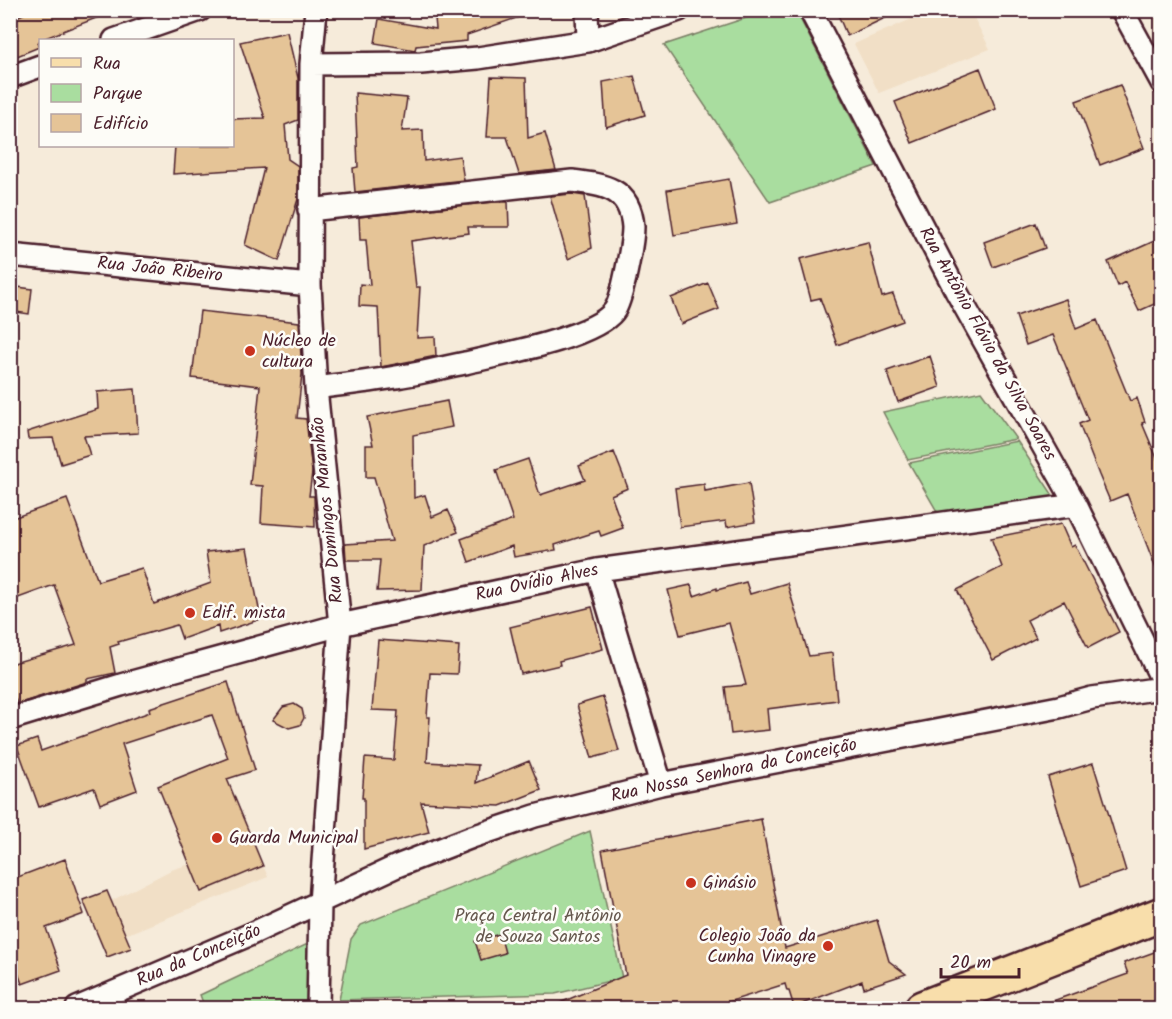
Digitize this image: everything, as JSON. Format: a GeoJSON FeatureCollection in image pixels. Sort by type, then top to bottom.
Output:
{"type":"FeatureCollection","features":[{"type":"Feature","properties":{"kind":"main road"},"geometry":{"type":"LineString","coordinates":[[922,1008],[1161,914]]}},
{"type":"Feature","properties":{"kind":"street"},"geometry":{"type":"LineString","coordinates":[[117,39],[200,10]]}},
{"type":"Feature","properties":{"kind":"street","name":"Rua Domingos Maranhão"},"geometry":{"type":"LineString","coordinates":[[316,10],[311,64],[310,285],[316,388],[340,625],[320,903],[318,1008]]}},
{"type":"Feature","properties":{"kind":"street"},"geometry":{"type":"LineString","coordinates":[[587,10],[588,41]]}},
{"type":"Feature","properties":{"kind":"street"},"geometry":{"type":"LineString","coordinates":[[311,64],[421,63],[478,58],[588,41],[678,10]]}},
{"type":"Feature","properties":{"kind":"street","name":"Rua Antônio Flávio da Silva Soares"},"geometry":{"type":"LineString","coordinates":[[810,10],[956,291],[1076,505],[1161,680]]}},
{"type":"Feature","properties":{"kind":"street"},"geometry":{"type":"LineString","coordinates":[[1122,10],[1161,83]]}},
{"type":"Feature","properties":{"kind":"street"},"geometry":{"type":"LineString","coordinates":[[10,76],[39,66]]}},
{"type":"Feature","properties":{"kind":"street"},"geometry":{"type":"LineString","coordinates":[[309,210],[572,181],[600,184],[615,189],[629,208],[633,233],[620,297],[615,311],[605,320],[569,337],[509,353],[404,376],[316,388]]}},
{"type":"Feature","properties":{"kind":"street","name":"Rua João Ribeiro"},"geometry":{"type":"LineString","coordinates":[[10,255],[310,285]]}},
{"type":"Feature","properties":{"kind":"street","name":"Rua Ovídio Alves"},"geometry":{"type":"LineString","coordinates":[[10,719],[340,625],[597,570],[1076,505]]}},
{"type":"Feature","properties":{"kind":"street"},"geometry":{"type":"LineString","coordinates":[[597,570],[661,784]]}},
{"type":"Feature","properties":{"kind":"street","name":"Rua Nossa Senhora da Conceição"},"geometry":{"type":"LineString","coordinates":[[320,903],[398,866],[472,837],[535,816],[661,784],[1059,707],[1092,698],[1161,688]]}},
{"type":"Feature","properties":{"kind":"street","name":"Rua da Conceição"},"geometry":{"type":"LineString","coordinates":[[77,1008],[320,903]]}},
{"type":"Feature","properties":{"kind":"shaded area"},"geometry":{"type":"Polygon","coordinates":[[[970,10],[990,49],[879,93],[854,44],[930,11],[970,10]]]}},
{"type":"Feature","properties":{"kind":"shaded area","name":"Guarda Municipal"},"geometry":{"type":"Polygon","coordinates":[[[230,787],[268,877],[125,935],[111,901],[171,870],[193,863],[173,813],[230,787]]]}},
{"type":"Feature","properties":{"kind":"green space"},"geometry":{"type":"Polygon","coordinates":[[[767,11],[796,11],[876,166],[770,202],[664,45],[767,11]]]}},
{"type":"Feature","properties":{"kind":"green space"},"geometry":{"type":"Polygon","coordinates":[[[981,391],[1016,439],[908,460],[883,412],[981,391]]]}},
{"type":"Feature","properties":{"kind":"green space"},"geometry":{"type":"Polygon","coordinates":[[[1017,441],[1058,503],[942,520],[909,463],[1017,441]]]}},
{"type":"Feature","properties":{"kind":"green space","name":"Praça Central Antônio de Souza Santos"},"geometry":{"type":"Polygon","coordinates":[[[590,831],[622,978],[555,994],[339,1000],[351,939],[361,925],[590,831]]]}},
{"type":"Feature","properties":{"kind":"green space"},"geometry":{"type":"Polygon","coordinates":[[[314,941],[308,1008],[205,1008],[200,995],[314,941]]]}},
{"type":"Feature","properties":{"kind":"building"},"geometry":{"type":"Polygon","coordinates":[[[32,10],[114,10],[39,39],[39,47],[10,59],[10,20],[32,10]]]}},
{"type":"Feature","properties":{"kind":"building"},"geometry":{"type":"Polygon","coordinates":[[[456,10],[527,10],[528,14],[467,35],[467,41],[416,46],[415,50],[375,43],[379,19],[436,29],[435,18],[456,16],[456,10]]]}},
{"type":"Feature","properties":{"kind":"building"},"geometry":{"type":"Polygon","coordinates":[[[836,10],[902,10],[847,36],[836,10]]]}},
{"type":"Feature","properties":{"kind":"building"},"geometry":{"type":"Polygon","coordinates":[[[287,32],[298,78],[298,120],[285,125],[288,159],[298,166],[298,199],[279,261],[245,245],[264,168],[173,174],[175,147],[234,147],[234,119],[265,118],[240,42],[287,32]]]}},
{"type":"Feature","properties":{"kind":"building"},"geometry":{"type":"Polygon","coordinates":[[[980,68],[996,109],[912,143],[895,102],[980,68]]]}},
{"type":"Feature","properties":{"kind":"building"},"geometry":{"type":"Polygon","coordinates":[[[634,76],[645,115],[606,127],[603,82],[634,76]]]}},
{"type":"Feature","properties":{"kind":"building"},"geometry":{"type":"Polygon","coordinates":[[[491,77],[526,78],[528,138],[545,133],[556,170],[519,174],[507,137],[487,137],[491,77]]]}},
{"type":"Feature","properties":{"kind":"building"},"geometry":{"type":"Polygon","coordinates":[[[1120,85],[1144,148],[1100,165],[1076,101],[1120,85]]]}},
{"type":"Feature","properties":{"kind":"building"},"geometry":{"type":"Polygon","coordinates":[[[355,93],[407,98],[402,131],[423,130],[424,161],[460,156],[464,180],[355,192],[353,168],[358,167],[355,93]]]}},
{"type":"Feature","properties":{"kind":"building"},"geometry":{"type":"Polygon","coordinates":[[[729,179],[737,224],[674,235],[667,190],[729,179]]]}},
{"type":"Feature","properties":{"kind":"building"},"geometry":{"type":"Polygon","coordinates":[[[572,194],[585,196],[592,248],[568,259],[550,196],[572,194]]]}},
{"type":"Feature","properties":{"kind":"building"},"geometry":{"type":"Polygon","coordinates":[[[508,202],[509,227],[468,227],[469,233],[411,241],[416,287],[420,287],[417,338],[435,337],[436,356],[381,367],[378,307],[359,306],[360,284],[370,285],[366,240],[360,240],[359,217],[508,202]]]}},
{"type":"Feature","properties":{"kind":"building"},"geometry":{"type":"Polygon","coordinates":[[[1036,223],[1045,248],[993,267],[984,242],[1036,223]]]}},
{"type":"Feature","properties":{"kind":"building"},"geometry":{"type":"Polygon","coordinates":[[[1161,238],[1161,301],[1139,311],[1125,282],[1118,286],[1108,262],[1161,238]]]}},
{"type":"Feature","properties":{"kind":"building"},"geometry":{"type":"Polygon","coordinates":[[[868,242],[882,297],[893,294],[903,321],[837,345],[820,298],[811,300],[800,259],[868,242]]]}},
{"type":"Feature","properties":{"kind":"building"},"geometry":{"type":"Polygon","coordinates":[[[708,283],[719,309],[681,324],[671,298],[708,283]]]}},
{"type":"Feature","properties":{"kind":"building"},"geometry":{"type":"Polygon","coordinates":[[[10,286],[32,289],[29,314],[10,311],[10,286]]]}},
{"type":"Feature","properties":{"kind":"building"},"geometry":{"type":"Polygon","coordinates":[[[1066,299],[1076,329],[1097,320],[1130,401],[1137,398],[1145,422],[1142,423],[1161,468],[1160,579],[1127,494],[1110,501],[1079,424],[1088,420],[1053,335],[1026,345],[1016,316],[1066,299]]]}},
{"type":"Feature","properties":{"kind":"building"},"geometry":{"type":"Polygon","coordinates":[[[200,311],[299,322],[302,374],[297,418],[306,419],[312,472],[309,496],[314,496],[315,527],[261,523],[263,486],[250,485],[260,386],[192,378],[200,311]]]}},
{"type":"Feature","properties":{"kind":"building"},"geometry":{"type":"Polygon","coordinates":[[[930,356],[940,387],[898,402],[887,371],[930,356]]]}},
{"type":"Feature","properties":{"kind":"building"},"geometry":{"type":"Polygon","coordinates":[[[135,389],[138,433],[84,436],[90,455],[61,464],[53,438],[28,439],[27,432],[98,409],[97,392],[135,389]]]}},
{"type":"Feature","properties":{"kind":"building"},"geometry":{"type":"Polygon","coordinates":[[[447,401],[452,427],[413,435],[414,498],[425,495],[432,517],[448,510],[458,532],[424,546],[422,590],[377,591],[380,560],[346,560],[345,544],[392,541],[374,477],[366,477],[366,445],[373,445],[367,417],[447,401]]]}},
{"type":"Feature","properties":{"kind":"building"},"geometry":{"type":"Polygon","coordinates":[[[614,452],[628,488],[611,495],[623,528],[601,536],[599,531],[555,545],[556,550],[514,557],[512,546],[469,562],[461,539],[513,520],[496,470],[528,459],[540,495],[585,480],[579,466],[614,452]]]}},
{"type":"Feature","properties":{"kind":"building"},"geometry":{"type":"Polygon","coordinates":[[[749,483],[755,522],[727,527],[726,521],[680,527],[675,488],[704,484],[705,491],[749,483]]]}},
{"type":"Feature","properties":{"kind":"building"},"geometry":{"type":"Polygon","coordinates":[[[67,499],[98,581],[142,568],[154,604],[211,583],[206,552],[247,548],[261,619],[219,633],[218,626],[182,639],[177,625],[118,642],[119,644],[110,647],[115,673],[87,679],[87,682],[17,704],[10,684],[10,664],[76,645],[54,585],[10,601],[10,519],[67,499]]]}},
{"type":"Feature","properties":{"kind":"building"},"geometry":{"type":"Polygon","coordinates":[[[1061,524],[1071,547],[1075,545],[1119,632],[1088,648],[1064,601],[1027,620],[1036,638],[993,660],[957,590],[1002,567],[991,538],[1061,524]]]}},
{"type":"Feature","properties":{"kind":"building"},"geometry":{"type":"Polygon","coordinates":[[[746,582],[750,594],[787,583],[809,656],[832,653],[837,700],[767,709],[769,730],[731,734],[725,687],[746,685],[729,623],[680,635],[668,590],[691,585],[694,596],[746,582]]]}},
{"type":"Feature","properties":{"kind":"building"},"geometry":{"type":"Polygon","coordinates":[[[592,607],[603,649],[559,661],[560,665],[521,674],[510,627],[592,607]]]}},
{"type":"Feature","properties":{"kind":"building"},"geometry":{"type":"Polygon","coordinates":[[[378,640],[459,646],[457,674],[430,673],[427,762],[478,765],[476,783],[529,761],[541,790],[500,806],[421,802],[429,832],[364,849],[364,798],[362,798],[365,758],[394,760],[398,711],[372,710],[378,640]]]}},
{"type":"Feature","properties":{"kind":"building"},"geometry":{"type":"Polygon","coordinates":[[[228,682],[255,770],[227,779],[263,866],[201,892],[158,786],[228,758],[212,715],[122,744],[137,790],[100,804],[94,788],[39,807],[17,746],[37,739],[41,751],[150,712],[149,708],[228,682]]]}},
{"type":"Feature","properties":{"kind":"building"},"geometry":{"type":"Polygon","coordinates":[[[603,697],[619,751],[592,758],[577,705],[603,697]]]}},
{"type":"Feature","properties":{"kind":"building"},"geometry":{"type":"Polygon","coordinates":[[[294,704],[302,709],[304,718],[300,725],[289,728],[273,720],[283,707],[294,704]]]}},
{"type":"Feature","properties":{"kind":"building"},"geometry":{"type":"Polygon","coordinates":[[[1093,763],[1126,871],[1081,886],[1048,777],[1093,763]]]}},
{"type":"Feature","properties":{"kind":"building"},"geometry":{"type":"Polygon","coordinates":[[[761,819],[785,948],[877,920],[889,961],[906,974],[864,988],[862,981],[794,1007],[785,984],[709,1008],[653,1008],[651,1002],[624,1008],[548,1008],[626,975],[602,850],[761,819]]]}},
{"type":"Feature","properties":{"kind":"building"},"geometry":{"type":"Polygon","coordinates":[[[65,859],[84,914],[46,928],[61,970],[22,984],[10,950],[10,880],[65,859]]]}},
{"type":"Feature","properties":{"kind":"building"},"geometry":{"type":"Polygon","coordinates":[[[107,891],[131,948],[107,957],[83,900],[107,891]]]}},
{"type":"Feature","properties":{"kind":"building"},"geometry":{"type":"Polygon","coordinates":[[[500,934],[505,953],[481,960],[475,941],[500,934]]]}},
{"type":"Feature","properties":{"kind":"building"},"geometry":{"type":"Polygon","coordinates":[[[1157,951],[1161,964],[1161,1008],[1040,1008],[1039,1006],[1128,974],[1124,963],[1157,951]]]}},
{"type":"Feature","properties":{"kind":"place","name":"Núcleo de cultura"},"geometry":{"type":"Point","coordinates":[250,351]}},
{"type":"Feature","properties":{"kind":"place","name":"Edif. mista"},"geometry":{"type":"Point","coordinates":[190,613]}},
{"type":"Feature","properties":{"kind":"place","name":"Guarda Municipal"},"geometry":{"type":"Point","coordinates":[217,838]}},
{"type":"Feature","properties":{"kind":"place","name":"Ginásio"},"geometry":{"type":"Point","coordinates":[691,883]}},
{"type":"Feature","properties":{"kind":"place","name":"Colegio João da Cunha Vinagre"},"geometry":{"type":"Point","coordinates":[828,946]}}]}
